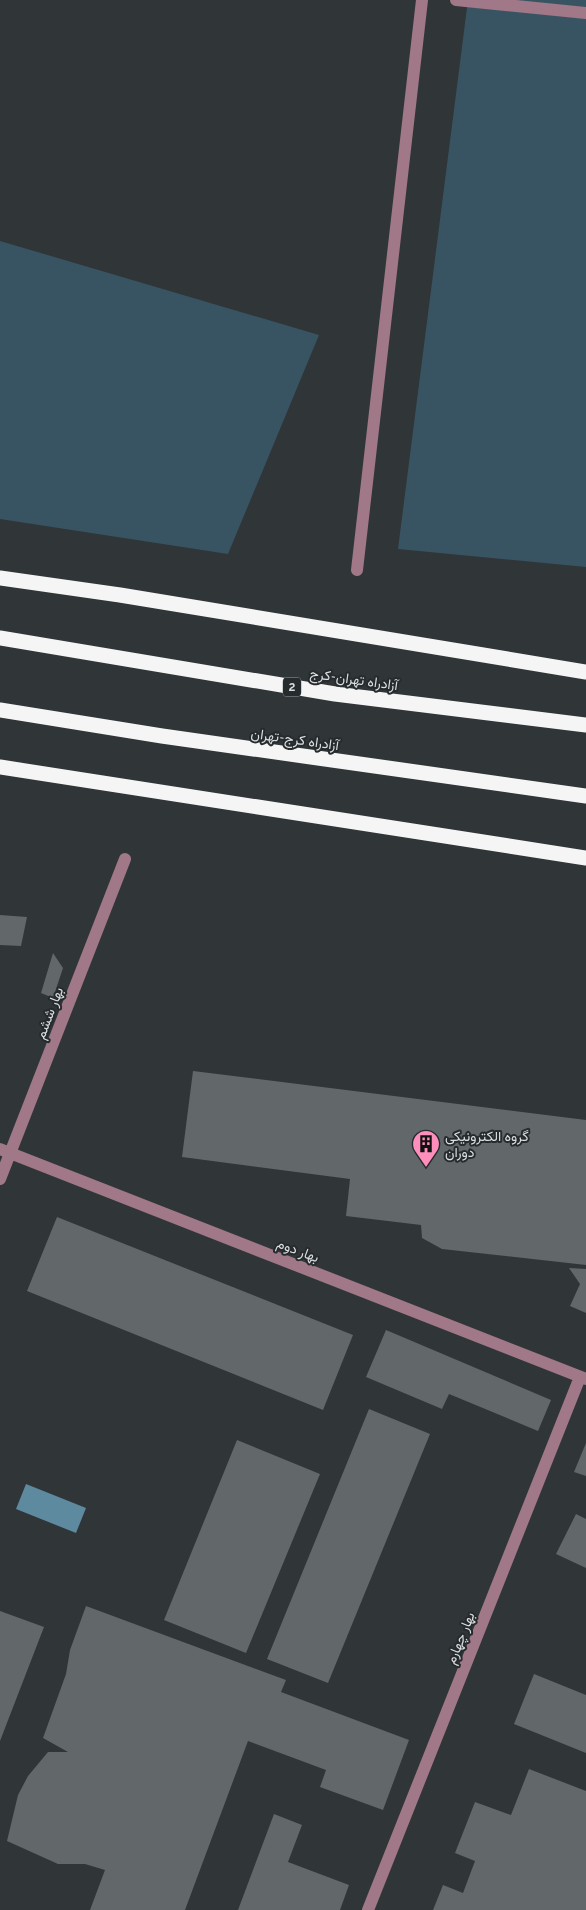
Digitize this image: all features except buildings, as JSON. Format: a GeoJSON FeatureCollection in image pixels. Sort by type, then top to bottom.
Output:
{"type":"FeatureCollection","features":[{"type":"Feature","properties":{"kind":"highway"},"geometry":{"type":"LineString","coordinates":[[0,578],[120,595],[586,672]]}},
{"type":"Feature","properties":{"kind":"highway","name":"آزادراه تهران-کرج"},"geometry":{"type":"LineString","coordinates":[[0,638],[335,694],[586,725]]}},
{"type":"Feature","properties":{"kind":"highway","name":"آزادراه کرج-تهران"},"geometry":{"type":"LineString","coordinates":[[0,710],[162,736],[586,796]]}},
{"type":"Feature","properties":{"kind":"highway"},"geometry":{"type":"LineString","coordinates":[[0,768],[586,858]]}},
{"type":"Feature","properties":{"kind":"street"},"geometry":{"type":"LineString","coordinates":[[357,570],[422,0]]}},
{"type":"Feature","properties":{"kind":"street"},"geometry":{"type":"LineString","coordinates":[[456,0],[586,13]]}},
{"type":"Feature","properties":{"kind":"street","name":"بهار ششم"},"geometry":{"type":"LineString","coordinates":[[0,1179],[5,1151],[125,859]]}},
{"type":"Feature","properties":{"kind":"street","name":"بهار دوم"},"geometry":{"type":"LineString","coordinates":[[5,1151],[583,1378]]}},
{"type":"Feature","properties":{"kind":"street","name":"بهار چهارم"},"geometry":{"type":"LineString","coordinates":[[368,1910],[583,1378]]}},
{"type":"Feature","properties":{"kind":"shaded area"},"geometry":{"type":"Polygon","coordinates":[[[468,0],[586,0],[586,567],[398,549],[468,0]]]}},
{"type":"Feature","properties":{"kind":"shaded area"},"geometry":{"type":"Polygon","coordinates":[[[0,241],[319,335],[228,554],[0,519],[0,241]]]}},
{"type":"Feature","properties":{"kind":"shaded area"},"geometry":{"type":"Polygon","coordinates":[[[26,1484],[86,1508],[76,1533],[16,1509],[26,1484]]]}},
{"type":"Feature","properties":{"kind":"place","name":"گروه الکترونیکی دوران"},"geometry":{"type":"Point","coordinates":[426,1168]}}]}
